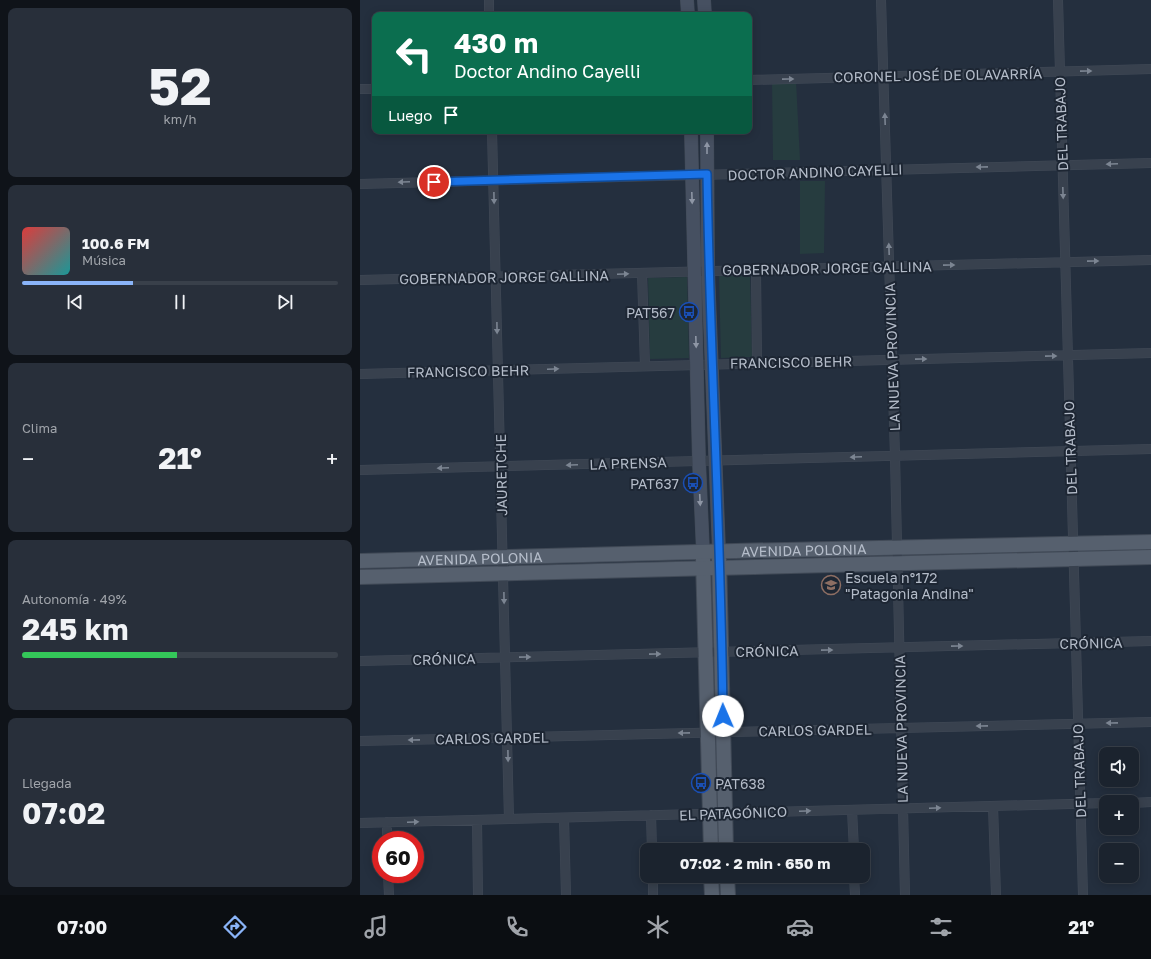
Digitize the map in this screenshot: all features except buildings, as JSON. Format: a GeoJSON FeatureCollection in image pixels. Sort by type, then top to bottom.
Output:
{"type":"FeatureCollection","features":[{"type":"Feature","properties":{"kind":"main road"},"geometry":{"type":"LineString","coordinates":[[687,0],[688,12]]}},
{"type":"Feature","properties":{"kind":"main road"},"geometry":{"type":"LineString","coordinates":[[704,0],[705,12]]}},
{"type":"Feature","properties":{"kind":"main road"},"geometry":{"type":"LineString","coordinates":[[691,134],[699,461],[703,552],[704,653],[711,843]]}},
{"type":"Feature","properties":{"kind":"main road"},"geometry":{"type":"LineString","coordinates":[[707,134],[708,271],[720,568],[726,843]]}},
{"type":"Feature","properties":{"kind":"main road","name":"AVENIDA POLONIA"},"geometry":{"type":"LineString","coordinates":[[360,561],[719,551],[1151,542]]}},
{"type":"Feature","properties":{"kind":"main road","name":"AVENIDA POLONIA"},"geometry":{"type":"LineString","coordinates":[[360,576],[1151,557]]}},
{"type":"Feature","properties":{"kind":"main road"},"geometry":{"type":"LineString","coordinates":[[711,883],[712,895]]}},
{"type":"Feature","properties":{"kind":"main road"},"geometry":{"type":"LineString","coordinates":[[727,883],[728,895]]}},
{"type":"Feature","properties":{"kind":"street"},"geometry":{"type":"LineString","coordinates":[[489,0],[489,12]]}},
{"type":"Feature","properties":{"kind":"street","name":"LA NUEVA PROVINCIA"},"geometry":{"type":"LineString","coordinates":[[881,0],[898,547],[905,895]]}},
{"type":"Feature","properties":{"kind":"street","name":"DEL TRABAJO"},"geometry":{"type":"LineString","coordinates":[[1058,0],[1083,895]]}},
{"type":"Feature","properties":{"kind":"street","name":"CORONEL JOSÉ DE OLAVARRÍA"},"geometry":{"type":"LineString","coordinates":[[752,80],[1151,70]]}},
{"type":"Feature","properties":{"kind":"street"},"geometry":{"type":"LineString","coordinates":[[360,89],[372,89]]}},
{"type":"Feature","properties":{"kind":"street","name":"JAURETCHE"},"geometry":{"type":"LineString","coordinates":[[492,134],[509,819]]}},
{"type":"Feature","properties":{"kind":"street","name":"DOCTOR ANDINO CAYELLI"},"geometry":{"type":"LineString","coordinates":[[360,184],[1151,163]]}},
{"type":"Feature","properties":{"kind":"street","name":"GOBERNADOR JORGE GALLINA"},"geometry":{"type":"LineString","coordinates":[[360,280],[1151,260]]}},
{"type":"Feature","properties":{"kind":"street"},"geometry":{"type":"LineString","coordinates":[[756,270],[757,363]]}},
{"type":"Feature","properties":{"kind":"street"},"geometry":{"type":"LineString","coordinates":[[642,273],[645,366]]}},
{"type":"Feature","properties":{"kind":"street","name":"FRANCISCO BEHR"},"geometry":{"type":"LineString","coordinates":[[360,374],[1151,353]]}},
{"type":"Feature","properties":{"kind":"street"},"geometry":{"type":"LineString","coordinates":[[1070,451],[1151,449]]}},
{"type":"Feature","properties":{"kind":"street","name":"LA PRENSA"},"geometry":{"type":"LineString","coordinates":[[360,470],[1070,451]]}},
{"type":"Feature","properties":{"kind":"street","name":"CRÓNICA"},"geometry":{"type":"LineString","coordinates":[[360,662],[1151,641]]}},
{"type":"Feature","properties":{"kind":"street","name":"CARLOS GARDEL"},"geometry":{"type":"LineString","coordinates":[[360,741],[1151,722]]}},
{"type":"Feature","properties":{"kind":"street"},"geometry":{"type":"LineString","coordinates":[[1139,803],[1151,802]]}},
{"type":"Feature","properties":{"kind":"street","name":"EL PATAGÓNICO"},"geometry":{"type":"LineString","coordinates":[[360,823],[1099,803]]}},
{"type":"Feature","properties":{"kind":"street"},"geometry":{"type":"LineString","coordinates":[[993,806],[996,895]]}},
{"type":"Feature","properties":{"kind":"street"},"geometry":{"type":"LineString","coordinates":[[852,810],[854,843]]}},
{"type":"Feature","properties":{"kind":"street"},"geometry":{"type":"LineString","coordinates":[[651,815],[652,843]]}},
{"type":"Feature","properties":{"kind":"street"},"geometry":{"type":"LineString","coordinates":[[564,818],[566,895]]}},
{"type":"Feature","properties":{"kind":"street"},"geometry":{"type":"LineString","coordinates":[[477,820],[478,895]]}},
{"type":"Feature","properties":{"kind":"street"},"geometry":{"type":"LineString","coordinates":[[387,822],[388,831]]}},
{"type":"Feature","properties":{"kind":"street"},"geometry":{"type":"LineString","coordinates":[[388,883],[389,895]]}},
{"type":"Feature","properties":{"kind":"street"},"geometry":{"type":"LineString","coordinates":[[652,883],[653,895]]}},
{"type":"Feature","properties":{"kind":"street"},"geometry":{"type":"LineString","coordinates":[[854,883],[855,895]]}},
{"type":"Feature","properties":{"kind":"green space"},"geometry":{"type":"Polygon","coordinates":[[[772,81],[796,81],[800,160],[773,160],[772,81]]]}},
{"type":"Feature","properties":{"kind":"green space"},"geometry":{"type":"Polygon","coordinates":[[[800,181],[825,181],[824,253],[800,254],[800,181]]]}},
{"type":"Feature","properties":{"kind":"green space"},"geometry":{"type":"Polygon","coordinates":[[[750,275],[752,357],[721,358],[719,276],[750,275]]]}},
{"type":"Feature","properties":{"kind":"green space"},"geometry":{"type":"Polygon","coordinates":[[[687,277],[689,358],[650,359],[648,278],[687,277]]]}},
{"type":"Feature","properties":{"kind":"place","name":"PAT567"},"geometry":{"type":"Point","coordinates":[689,312]}},
{"type":"Feature","properties":{"kind":"place","name":"PAT637"},"geometry":{"type":"Point","coordinates":[693,483]}},
{"type":"Feature","properties":{"kind":"place","name":"Escuela n°172 \"Patagonia Andina\""},"geometry":{"type":"Point","coordinates":[831,585]}},
{"type":"Feature","properties":{"kind":"place","name":"PAT638"},"geometry":{"type":"Point","coordinates":[701,783]}},
{"type":"Feature","properties":{"kind":"route"},"geometry":{"type":"LineString","coordinates":[[434,182],[707,174],[708,271],[716,461],[723,716]]}}]}
